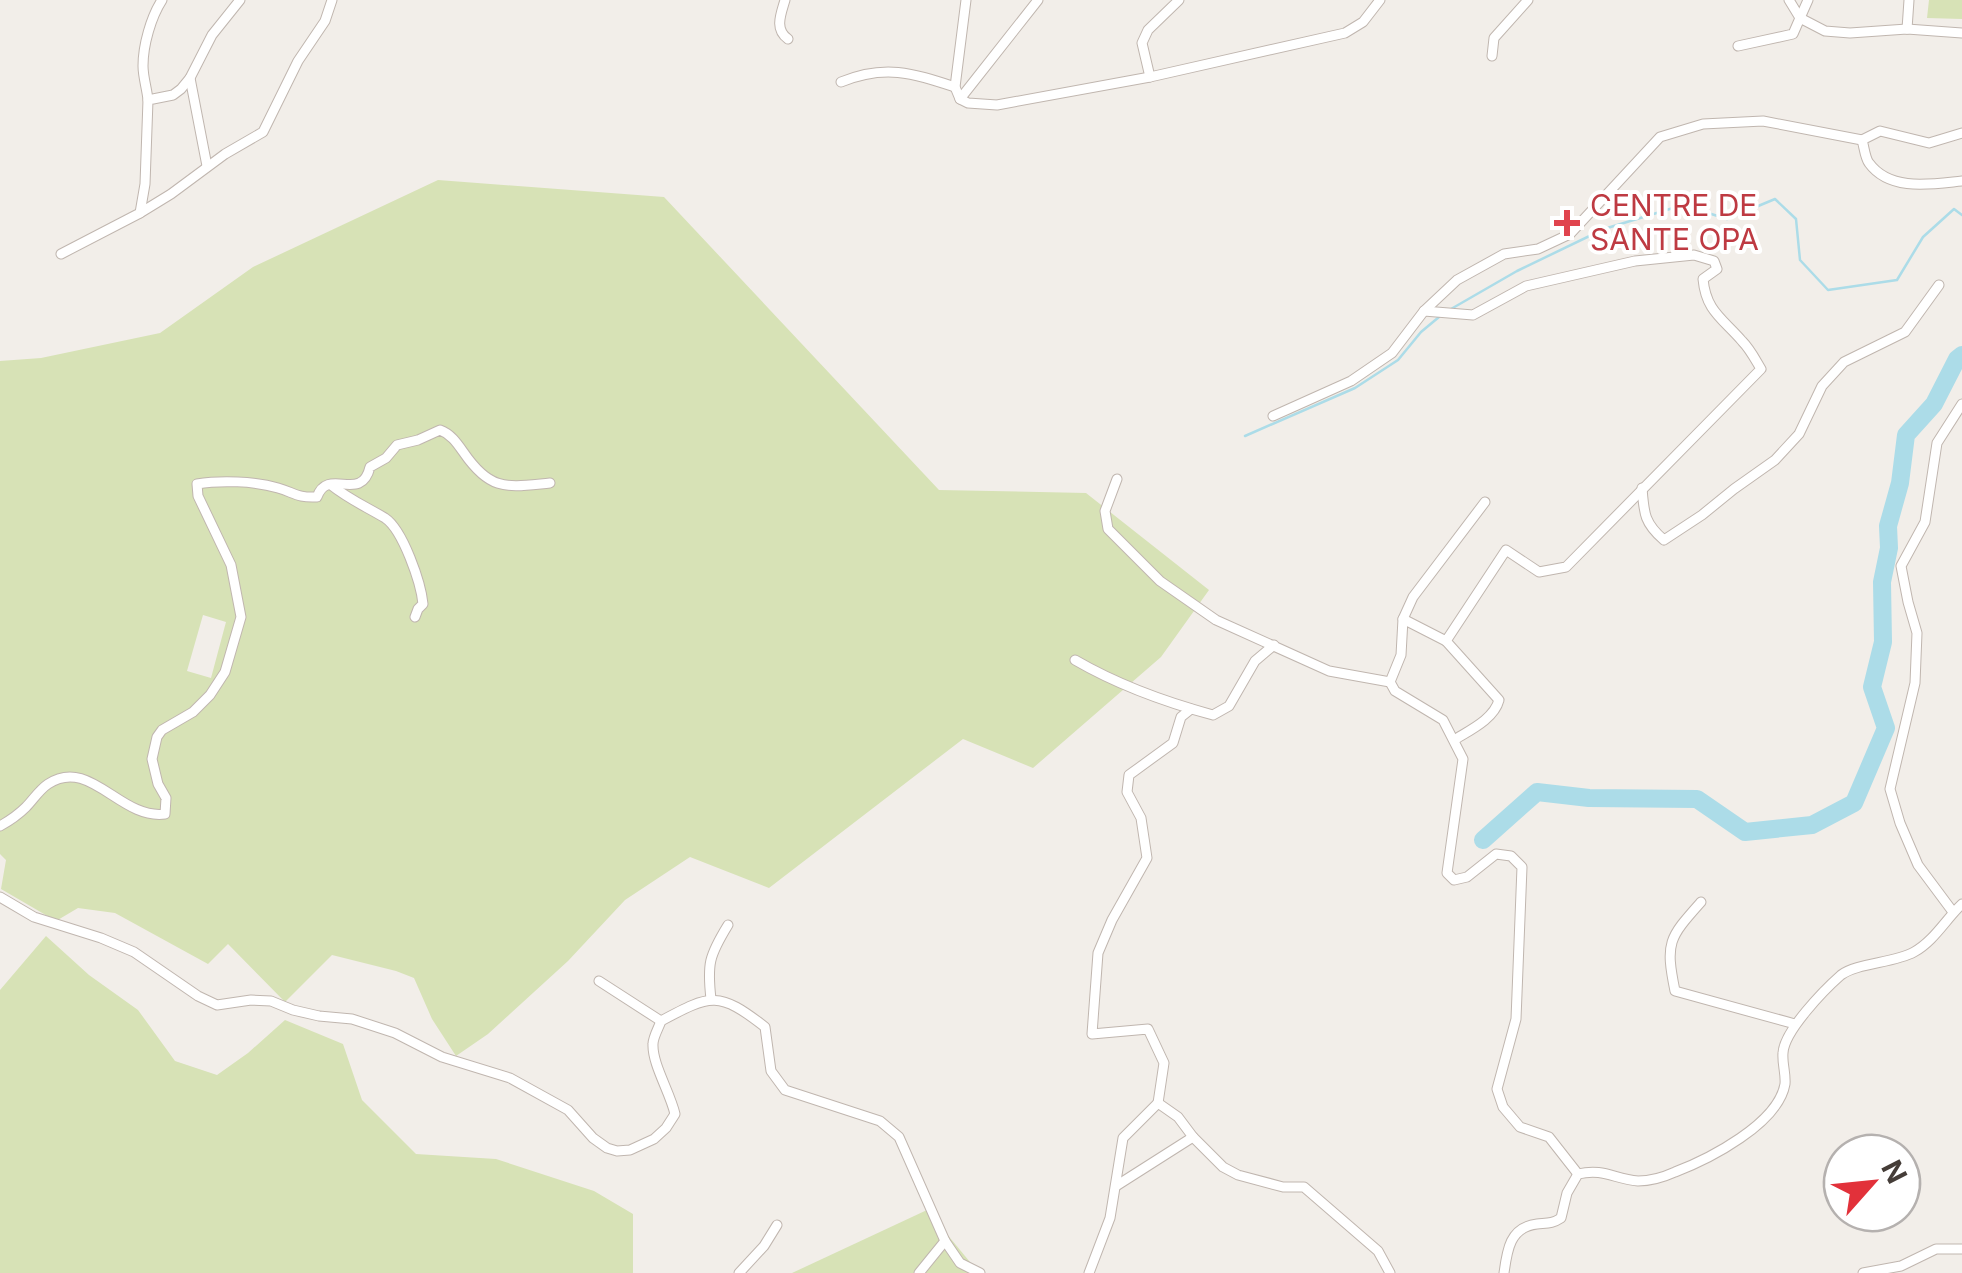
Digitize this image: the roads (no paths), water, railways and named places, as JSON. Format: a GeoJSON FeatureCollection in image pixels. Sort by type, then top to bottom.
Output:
{"type":"FeatureCollection","features":[{"type":"Feature","properties":{"kind":"street"},"geometry":{"type":"LineString","coordinates":[[140,213],[148,100],[143,68],[145,48],[162,0]]}},
{"type":"Feature","properties":{"kind":"street"},"geometry":{"type":"LineString","coordinates":[[148,100],[181,89],[212,35],[240,0]]}},
{"type":"Feature","properties":{"kind":"street"},"geometry":{"type":"LineString","coordinates":[[60,254],[140,213],[264,132],[332,0]]}},
{"type":"Feature","properties":{"kind":"street"},"geometry":{"type":"LineString","coordinates":[[784,0],[779,22],[780,31],[788,39]]}},
{"type":"Feature","properties":{"kind":"street"},"geometry":{"type":"LineString","coordinates":[[966,0],[955,87],[960,99],[968,103],[997,106],[1150,77],[1345,32],[1363,22],[1380,0]]}},
{"type":"Feature","properties":{"kind":"street"},"geometry":{"type":"LineString","coordinates":[[960,99],[1038,0]]}},
{"type":"Feature","properties":{"kind":"street"},"geometry":{"type":"LineString","coordinates":[[1150,77],[1142,43],[1148,30],[1179,0]]}},
{"type":"Feature","properties":{"kind":"street"},"geometry":{"type":"LineString","coordinates":[[1492,56],[1494,38],[1528,0]]}},
{"type":"Feature","properties":{"kind":"street"},"geometry":{"type":"LineString","coordinates":[[1789,0],[1800,18],[1825,30],[1962,33]]}},
{"type":"Feature","properties":{"kind":"street"},"geometry":{"type":"LineString","coordinates":[[1738,46],[1791,36],[1808,0]]}},
{"type":"Feature","properties":{"kind":"street"},"geometry":{"type":"LineString","coordinates":[[1906,30],[1910,0]]}},
{"type":"Feature","properties":{"kind":"street"},"geometry":{"type":"LineString","coordinates":[[841,82],[862,73],[906,72],[955,87]]}},
{"type":"Feature","properties":{"kind":"street"},"geometry":{"type":"LineString","coordinates":[[190,78],[208,166]]}},
{"type":"Feature","properties":{"kind":"street"},"geometry":{"type":"LineString","coordinates":[[1273,416],[1351,380],[1392,353],[1424,311],[1457,280],[1504,254],[1538,249],[1570,234],[1660,138],[1703,124],[1764,122],[1862,140],[1880,131],[1929,143],[1962,133]]}},
{"type":"Feature","properties":{"kind":"street"},"geometry":{"type":"LineString","coordinates":[[1862,140],[1868,163],[1892,181],[1926,185],[1962,181]]}},
{"type":"Feature","properties":{"kind":"street"},"geometry":{"type":"LineString","coordinates":[[1424,311],[1473,316],[1526,286],[1635,261],[1694,255],[1714,261],[1717,269],[1703,279],[1705,296],[1761,369],[1566,566],[1539,572],[1506,550],[1446,641]]}},
{"type":"Feature","properties":{"kind":"street"},"geometry":{"type":"LineString","coordinates":[[1642,488],[1644,515],[1652,530],[1664,540],[1702,516],[1775,460],[1800,434],[1822,386],[1844,362],[1906,332],[1939,284]]}},
{"type":"Feature","properties":{"kind":"street"},"geometry":{"type":"LineString","coordinates":[[1953,912],[1918,865],[1890,789],[1915,683],[1917,634],[1901,566],[1926,522],[1937,443],[1962,404]]}},
{"type":"Feature","properties":{"kind":"street"},"geometry":{"type":"LineString","coordinates":[[0,826],[24,810],[48,784],[78,777],[90,780],[125,806],[165,814],[166,798],[152,759],[156,737],[210,695],[225,672],[242,617],[231,565],[198,496],[197,484],[226,482],[276,487],[300,498],[317,497],[320,488],[329,483],[364,482],[370,468],[397,446],[440,430],[447,432],[472,467],[489,481],[510,487],[550,483]]}},
{"type":"Feature","properties":{"kind":"street"},"geometry":{"type":"LineString","coordinates":[[1117,479],[1105,511],[1108,529],[1160,581],[1216,620],[1329,671],[1390,682],[1395,690],[1443,720],[1464,759],[1447,874],[1454,880],[1467,877],[1496,854],[1511,856],[1522,867],[1516,1019],[1497,1089],[1502,1107],[1520,1127],[1548,1136],[1578,1174]]}},
{"type":"Feature","properties":{"kind":"street"},"geometry":{"type":"LineString","coordinates":[[329,483],[350,500],[389,520],[408,551],[422,596],[415,617]]}},
{"type":"Feature","properties":{"kind":"street"},"geometry":{"type":"LineString","coordinates":[[1390,682],[1401,655],[1403,619],[1413,597],[1484,502]]}},
{"type":"Feature","properties":{"kind":"street"},"geometry":{"type":"LineString","coordinates":[[1403,619],[1446,641],[1499,700],[1496,710],[1454,740]]}},
{"type":"Feature","properties":{"kind":"street"},"geometry":{"type":"LineString","coordinates":[[1076,660],[1106,678],[1213,715],[1228,706],[1254,661],[1274,645]]}},
{"type":"Feature","properties":{"kind":"street"},"geometry":{"type":"LineString","coordinates":[[1090,1273],[1110,1218],[1123,1138],[1158,1103],[1164,1062],[1148,1029],[1092,1034],[1098,953],[1148,858],[1140,818],[1127,792],[1128,775],[1173,744],[1181,716],[1191,709]]}},
{"type":"Feature","properties":{"kind":"street"},"geometry":{"type":"LineString","coordinates":[[0,897],[34,917],[134,952],[217,1005],[271,1001],[306,1014],[352,1019],[395,1033],[442,1057],[510,1078],[568,1110],[593,1138],[617,1152],[654,1139],[675,1114],[652,1043],[661,1021],[710,999],[725,1000],[765,1027],[772,1071],[785,1090],[880,1121],[899,1137],[945,1241],[960,1264],[980,1273]]}},
{"type":"Feature","properties":{"kind":"street"},"geometry":{"type":"LineString","coordinates":[[1701,902],[1674,932],[1668,960],[1675,991],[1795,1024]]}},
{"type":"Feature","properties":{"kind":"street"},"geometry":{"type":"LineString","coordinates":[[1504,1273],[1512,1237],[1530,1225],[1554,1223],[1561,1218],[1567,1193],[1578,1174],[1592,1171],[1636,1181],[1651,1180],[1719,1152],[1758,1125],[1785,1084],[1782,1050],[1795,1024],[1842,974],[1913,952],[1930,941],[1962,904]]}},
{"type":"Feature","properties":{"kind":"street"},"geometry":{"type":"LineString","coordinates":[[710,999],[707,967],[728,925]]}},
{"type":"Feature","properties":{"kind":"street"},"geometry":{"type":"LineString","coordinates":[[600,981],[661,1021]]}},
{"type":"Feature","properties":{"kind":"street"},"geometry":{"type":"LineString","coordinates":[[1158,1103],[1178,1117],[1223,1167],[1283,1187],[1304,1188],[1378,1251],[1390,1273]]}},
{"type":"Feature","properties":{"kind":"street"},"geometry":{"type":"LineString","coordinates":[[1116,1186],[1193,1137]]}},
{"type":"Feature","properties":{"kind":"street"},"geometry":{"type":"LineString","coordinates":[[739,1273],[764,1246],[776,1225]]}},
{"type":"Feature","properties":{"kind":"street"},"geometry":{"type":"LineString","coordinates":[[919,1273],[945,1241]]}},
{"type":"Feature","properties":{"kind":"street"},"geometry":{"type":"LineString","coordinates":[[1863,1273],[1901,1266],[1936,1250],[1962,1249]]}},
{"type":"Feature","properties":{"kind":"waterway"},"geometry":{"type":"LineString","coordinates":[[1451,309],[1517,271],[1604,229],[1683,205],[1727,219],[1775,199],[1796,219],[1800,260],[1828,290],[1897,280],[1923,237],[1954,209],[1962,215]]}},
{"type":"Feature","properties":{"kind":"waterway"},"geometry":{"type":"LineString","coordinates":[[1245,436],[1355,388],[1398,360],[1439,317]]}},
{"type":"Feature","properties":{"kind":"waterway"},"geometry":{"type":"LineString","coordinates":[[1483,840],[1537,792],[1589,798],[1697,799],[1745,832],[1812,825],[1854,803],[1886,728],[1872,687],[1883,642],[1882,582],[1889,548],[1888,526],[1900,483],[1906,435],[1934,404],[1962,355]]}},
{"type":"Feature","properties":{"kind":"place","name":"CENTRE DE SANTE OPA"},"geometry":{"type":"Point","coordinates":[1567,223]}}]}
